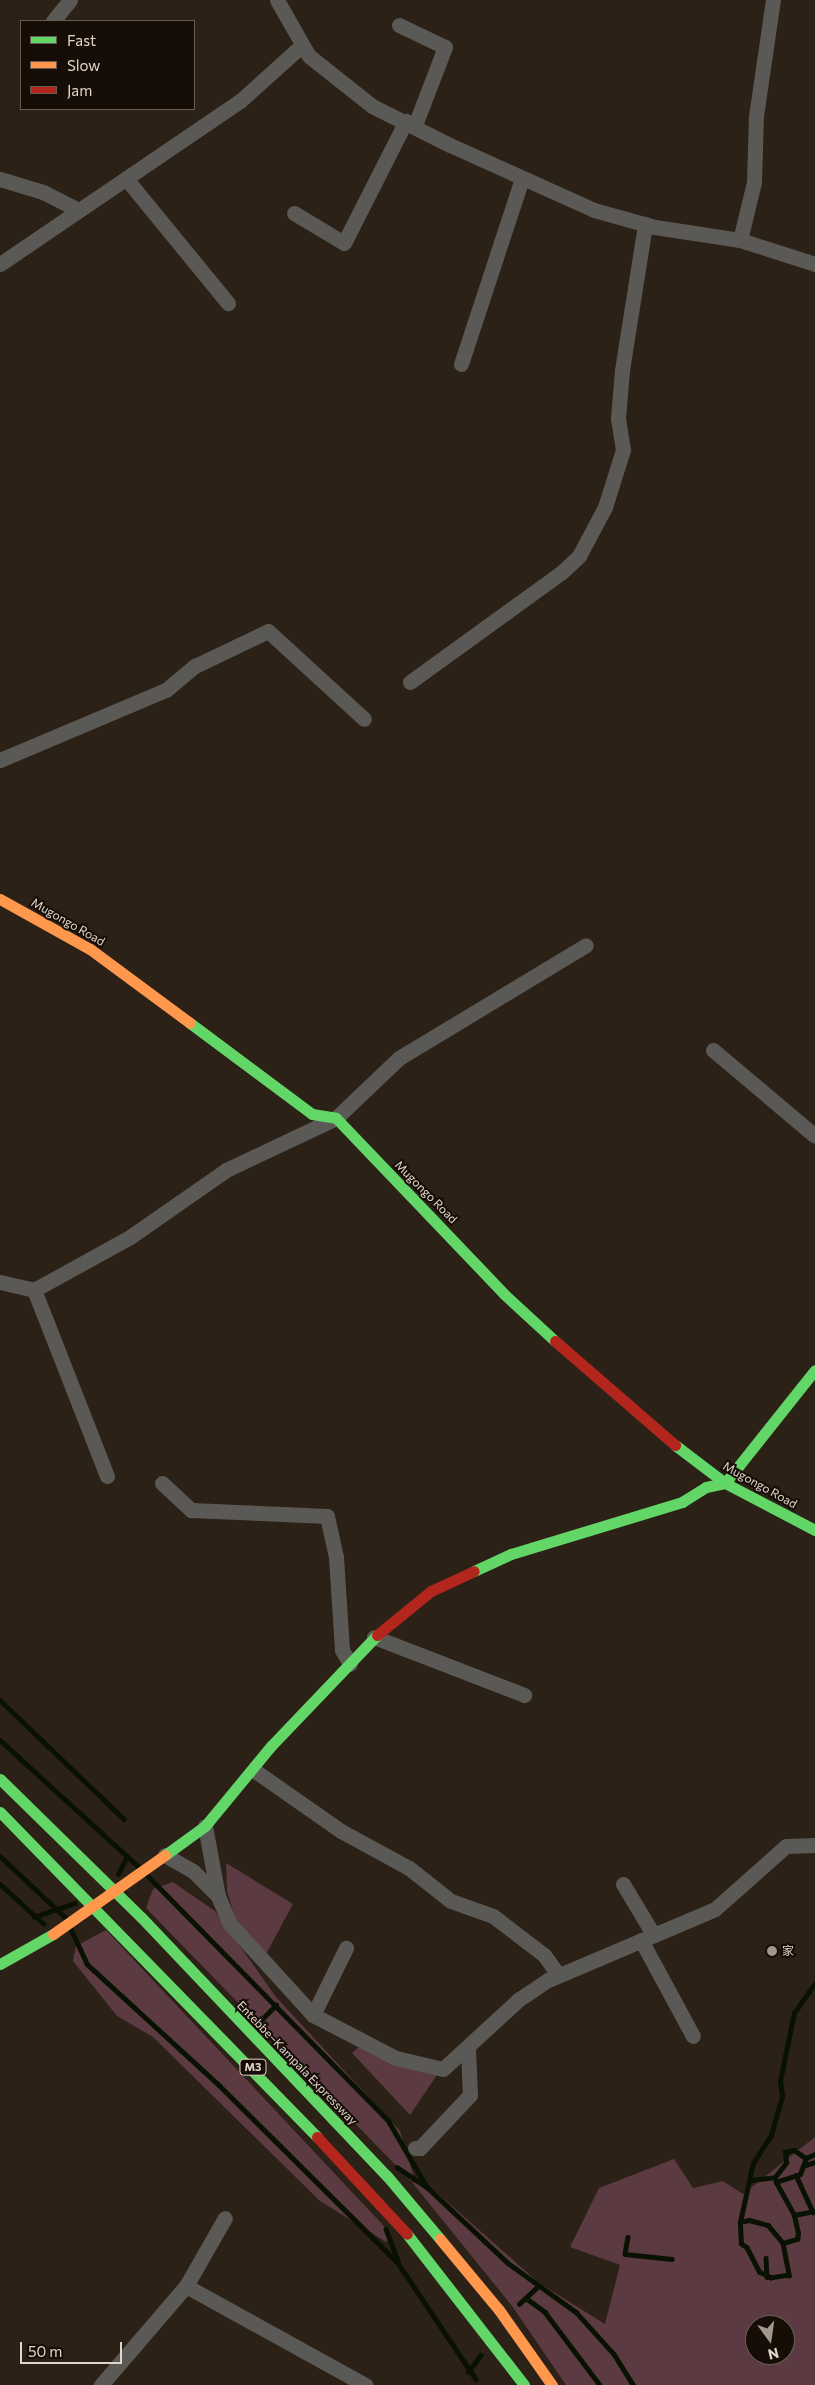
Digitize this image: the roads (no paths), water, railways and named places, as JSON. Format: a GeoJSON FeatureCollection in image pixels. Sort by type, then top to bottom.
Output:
{"type":"FeatureCollection","features":[{"type":"Feature","properties":{"kind":"main road","name":"Mugongo Road"},"geometry":{"type":"LineString","coordinates":[[0,899],[90,949],[312,1114],[336,1118],[504,1294],[659,1435],[725,1483],[815,1530]]}},
{"type":"Feature","properties":{"kind":"main road"},"geometry":{"type":"LineString","coordinates":[[0,1964],[53,1934],[205,1826],[255,1771],[271,1746],[374,1637],[455,1576],[558,1538],[682,1502],[706,1487],[725,1483],[815,1370]]}},
{"type":"Feature","properties":{"kind":"main road","name":"Entebbe–Kampala Expressway"},"geometry":{"type":"LineString","coordinates":[[0,1779],[141,1917],[387,2176],[499,2310],[552,2385]]}},
{"type":"Feature","properties":{"kind":"main road","name":"M3"},"geometry":{"type":"LineString","coordinates":[[0,1812],[386,2207],[524,2385]]}},
{"type":"Feature","properties":{"kind":"street"},"geometry":{"type":"LineString","coordinates":[[53,20],[70,0]]}},
{"type":"Feature","properties":{"kind":"street"},"geometry":{"type":"LineString","coordinates":[[277,0],[301,46],[372,106],[411,123],[522,178],[594,210],[645,224],[740,240],[815,264]]}},
{"type":"Feature","properties":{"kind":"street"},"geometry":{"type":"LineString","coordinates":[[740,240],[754,182],[756,116],[773,0]]}},
{"type":"Feature","properties":{"kind":"street"},"geometry":{"type":"LineString","coordinates":[[294,213],[344,243],[411,123],[445,47],[440,41],[399,25]]}},
{"type":"Feature","properties":{"kind":"street"},"geometry":{"type":"LineString","coordinates":[[740,240],[755,215],[764,106],[776,30]]}},
{"type":"Feature","properties":{"kind":"street"},"geometry":{"type":"LineString","coordinates":[[0,264],[31,247],[77,209],[128,181],[240,101],[301,46]]}},
{"type":"Feature","properties":{"kind":"street"},"geometry":{"type":"LineString","coordinates":[[461,364],[522,178]]}},
{"type":"Feature","properties":{"kind":"street"},"geometry":{"type":"LineString","coordinates":[[0,179],[43,192],[77,209]]}},
{"type":"Feature","properties":{"kind":"street"},"geometry":{"type":"LineString","coordinates":[[128,181],[228,303]]}},
{"type":"Feature","properties":{"kind":"street"},"geometry":{"type":"LineString","coordinates":[[410,682],[573,562],[606,507],[623,450],[618,418],[622,370],[645,224]]}},
{"type":"Feature","properties":{"kind":"street"},"geometry":{"type":"LineString","coordinates":[[0,760],[166,690],[195,666],[268,631],[364,719]]}},
{"type":"Feature","properties":{"kind":"street"},"geometry":{"type":"LineString","coordinates":[[0,1282],[34,1290],[130,1237],[226,1170],[336,1118],[399,1058],[586,945]]}},
{"type":"Feature","properties":{"kind":"street"},"geometry":{"type":"LineString","coordinates":[[713,1050],[815,1136]]}},
{"type":"Feature","properties":{"kind":"street"},"geometry":{"type":"LineString","coordinates":[[34,1290],[108,1476]]}},
{"type":"Feature","properties":{"kind":"street"},"geometry":{"type":"LineString","coordinates":[[162,1483],[191,1510],[327,1516],[336,1556],[342,1650],[350,1664]]}},
{"type":"Feature","properties":{"kind":"street"},"geometry":{"type":"LineString","coordinates":[[374,1637],[524,1695]]}},
{"type":"Feature","properties":{"kind":"street"},"geometry":{"type":"LineString","coordinates":[[255,1771],[341,1831],[409,1868],[450,1901],[493,1916],[544,1954],[558,1974]]}},
{"type":"Feature","properties":{"kind":"street"},"geometry":{"type":"LineString","coordinates":[[205,1826],[218,1896],[230,1924],[313,2015],[396,2058],[432,2068],[443,2069],[468,2049],[518,2000],[558,1974],[715,1909],[786,1846],[815,1845]]}},
{"type":"Feature","properties":{"kind":"street"},"geometry":{"type":"LineString","coordinates":[[165,1855],[193,1871],[218,1896]]}},
{"type":"Feature","properties":{"kind":"street"},"geometry":{"type":"LineString","coordinates":[[623,1884],[692,2036]]}},
{"type":"Feature","properties":{"kind":"street"},"geometry":{"type":"LineString","coordinates":[[313,2015],[346,1948]]}},
{"type":"Feature","properties":{"kind":"street"},"geometry":{"type":"LineString","coordinates":[[415,2148],[420,2148],[470,2095],[468,2049]]}},
{"type":"Feature","properties":{"kind":"street"},"geometry":{"type":"LineString","coordinates":[[101,2385],[186,2286],[225,2218]]}},
{"type":"Feature","properties":{"kind":"street"},"geometry":{"type":"LineString","coordinates":[[186,2286],[365,2385]]}},
{"type":"Feature","properties":{"kind":"waterway"},"geometry":{"type":"LineString","coordinates":[[0,1700],[124,1819]]}},
{"type":"Feature","properties":{"kind":"waterway"},"geometry":{"type":"LineString","coordinates":[[0,1740],[139,1867]]}},
{"type":"Feature","properties":{"kind":"waterway"},"geometry":{"type":"LineString","coordinates":[[0,1856],[65,1917]]}},
{"type":"Feature","properties":{"kind":"waterway"},"geometry":{"type":"LineString","coordinates":[[118,1874],[127,1856]]}},
{"type":"Feature","properties":{"kind":"waterway"},"geometry":{"type":"LineString","coordinates":[[146,1874],[388,2120],[427,2187]]}},
{"type":"Feature","properties":{"kind":"waterway"},"geometry":{"type":"LineString","coordinates":[[0,1884],[44,1924]]}},
{"type":"Feature","properties":{"kind":"waterway"},"geometry":{"type":"LineString","coordinates":[[34,1917],[75,1903]]}},
{"type":"Feature","properties":{"kind":"waterway"},"geometry":{"type":"LineString","coordinates":[[71,1929],[87,1964],[220,2086],[398,2263],[476,2379]]}},
{"type":"Feature","properties":{"kind":"waterway"},"geometry":{"type":"LineString","coordinates":[[740,2222],[749,2220],[768,2225],[783,2243],[789,2275],[771,2278],[759,2272],[747,2248],[741,2244],[740,2222],[753,2163],[771,2135],[782,2096],[780,2081],[794,2013],[814,1984]]}},
{"type":"Feature","properties":{"kind":"waterway"},"geometry":{"type":"LineString","coordinates":[[259,2022],[276,2005]]}},
{"type":"Feature","properties":{"kind":"waterway"},"geometry":{"type":"LineString","coordinates":[[752,2180],[775,2177],[786,2163],[785,2152],[794,2150],[806,2158],[815,2154]]}},
{"type":"Feature","properties":{"kind":"waterway"},"geometry":{"type":"LineString","coordinates":[[783,2243],[797,2239],[798,2233],[794,2215],[776,2182],[800,2174],[806,2158]]}},
{"type":"Feature","properties":{"kind":"waterway"},"geometry":{"type":"LineString","coordinates":[[803,2166],[815,2162]]}},
{"type":"Feature","properties":{"kind":"waterway"},"geometry":{"type":"LineString","coordinates":[[397,2167],[427,2187],[508,2263],[576,2312],[614,2354],[633,2385]]}},
{"type":"Feature","properties":{"kind":"waterway"},"geometry":{"type":"LineString","coordinates":[[796,2175],[813,2212]]}},
{"type":"Feature","properties":{"kind":"waterway"},"geometry":{"type":"LineString","coordinates":[[794,2215],[815,2211]]}},
{"type":"Feature","properties":{"kind":"waterway"},"geometry":{"type":"LineString","coordinates":[[386,2229],[398,2261]]}},
{"type":"Feature","properties":{"kind":"waterway"},"geometry":{"type":"LineString","coordinates":[[628,2237],[625,2254],[672,2259]]}},
{"type":"Feature","properties":{"kind":"waterway"},"geometry":{"type":"LineString","coordinates":[[766,2258],[767,2277]]}},
{"type":"Feature","properties":{"kind":"waterway"},"geometry":{"type":"LineString","coordinates":[[519,2304],[538,2286]]}},
{"type":"Feature","properties":{"kind":"waterway"},"geometry":{"type":"LineString","coordinates":[[526,2298],[545,2312],[600,2385]]}},
{"type":"Feature","properties":{"kind":"waterway"},"geometry":{"type":"LineString","coordinates":[[468,2372],[481,2355]]}},
{"type":"Feature","properties":{"kind":"place","name":"家"},"geometry":{"type":"Point","coordinates":[772,1951]}}]}
